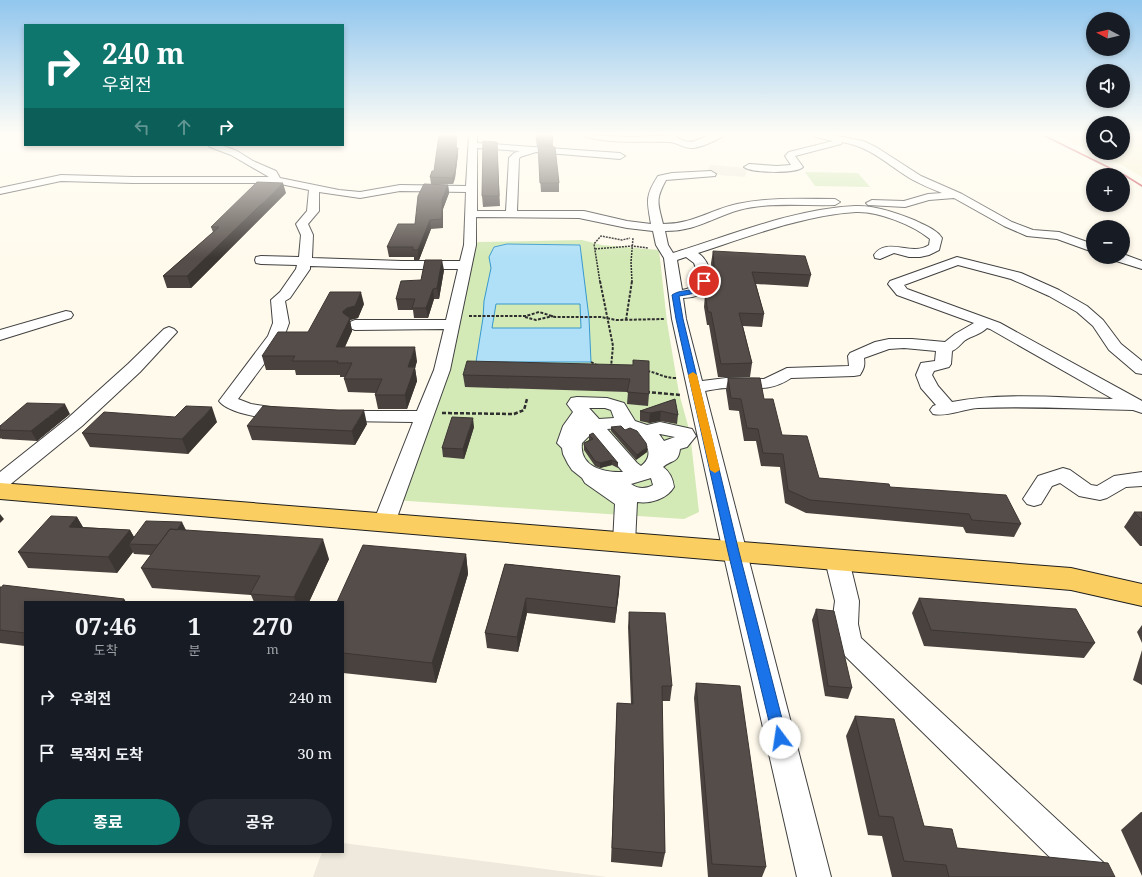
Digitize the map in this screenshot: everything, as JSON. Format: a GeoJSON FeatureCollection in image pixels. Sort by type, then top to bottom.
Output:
{"type":"FeatureCollection","features":[{"type":"Feature","properties":{"kind":"main road"},"geometry":{"type":"LineString","coordinates":[[0,491],[1071,579],[1133,592],[1142,596]]}},
{"type":"Feature","properties":{"kind":"street"},"geometry":{"type":"LineString","coordinates":[[274,176],[276,180]]}},
{"type":"Feature","properties":{"kind":"street"},"geometry":{"type":"LineString","coordinates":[[384,523],[442,370],[470,245],[473,176]]}},
{"type":"Feature","properties":{"kind":"street"},"geometry":{"type":"LineString","coordinates":[[511,214],[513,176]]}},
{"type":"Feature","properties":{"kind":"street"},"geometry":{"type":"LineString","coordinates":[[673,176],[662,178],[653,194],[653,205],[658,227],[671,251],[679,319],[696,387],[697,436],[734,552],[814,877]]}},
{"type":"Feature","properties":{"kind":"street"},"geometry":{"type":"LineString","coordinates":[[915,176],[956,195],[1008,224],[1032,233],[1059,236],[1086,246]]}},
{"type":"Feature","properties":{"kind":"street"},"geometry":{"type":"LineString","coordinates":[[0,191],[61,178],[141,180],[276,180],[360,195],[405,188],[472,189]]}},
{"type":"Feature","properties":{"kind":"street"},"geometry":{"type":"LineString","coordinates":[[301,415],[247,409],[228,401],[276,337],[281,323],[278,300],[285,295],[303,269],[308,251],[307,234],[302,224],[313,211],[313,194],[316,188]]}},
{"type":"Feature","properties":{"kind":"street"},"geometry":{"type":"LineString","coordinates":[[471,214],[589,214],[608,220],[641,227],[687,226],[723,212],[744,206],[789,203],[847,202],[905,204],[928,197],[956,195]]}},
{"type":"Feature","properties":{"kind":"street"},"geometry":{"type":"LineString","coordinates":[[671,251],[787,221],[856,209],[874,211],[899,218],[926,230],[936,238],[935,247],[923,254],[904,253],[893,249]]}},
{"type":"Feature","properties":{"kind":"street"},"geometry":{"type":"LineString","coordinates":[[671,251],[698,259],[704,273],[704,281],[702,286],[695,292],[676,295]]}},
{"type":"Feature","properties":{"kind":"street"},"geometry":{"type":"LineString","coordinates":[[261,260],[402,265],[466,265]]}},
{"type":"Feature","properties":{"kind":"street"},"geometry":{"type":"LineString","coordinates":[[1140,406],[995,326],[902,292],[895,284],[957,261],[1016,276],[1054,293],[1082,309],[1098,323],[1115,347],[1142,369]]}},
{"type":"Feature","properties":{"kind":"street"},"geometry":{"type":"LineString","coordinates":[[1130,261],[1142,265]]}},
{"type":"Feature","properties":{"kind":"street"},"geometry":{"type":"LineString","coordinates":[[0,335],[66,315]]}},
{"type":"Feature","properties":{"kind":"street"},"geometry":{"type":"LineString","coordinates":[[355,324],[453,320]]}},
{"type":"Feature","properties":{"kind":"street"},"geometry":{"type":"LineString","coordinates":[[696,387],[726,383],[765,384],[777,380],[787,373],[854,371],[857,366],[856,356],[888,344],[912,343],[949,347],[960,337],[977,329],[984,322]]}},
{"type":"Feature","properties":{"kind":"street"},"geometry":{"type":"LineString","coordinates":[[0,482],[74,422],[134,368],[169,332]]}},
{"type":"Feature","properties":{"kind":"street"},"geometry":{"type":"LineString","coordinates":[[944,347],[943,364],[927,367],[924,375],[930,388],[944,409],[975,403],[1028,402],[1140,406]]}},
{"type":"Feature","properties":{"kind":"street"},"geometry":{"type":"LineString","coordinates":[[615,479],[618,485],[626,492],[637,495],[659,492],[664,487],[663,478],[658,472],[649,468],[630,468],[576,404],[577,402],[608,404],[618,407],[627,424]]}},
{"type":"Feature","properties":{"kind":"street"},"geometry":{"type":"LineString","coordinates":[[324,415],[424,417]]}},
{"type":"Feature","properties":{"kind":"street"},"geometry":{"type":"LineString","coordinates":[[624,543],[626,501],[603,484],[574,468],[566,453],[566,445],[570,432],[579,415],[589,419],[627,424],[644,431],[651,436],[657,443],[659,452],[649,468]]}},
{"type":"Feature","properties":{"kind":"street"},"geometry":{"type":"LineString","coordinates":[[589,419],[586,429],[576,436],[571,445],[571,454],[576,464],[586,471],[598,476],[615,479],[627,478],[649,468],[669,456],[671,445],[697,436]]}},
{"type":"Feature","properties":{"kind":"street"},"geometry":{"type":"LineString","coordinates":[[644,431],[660,428],[697,436]]}},
{"type":"Feature","properties":{"kind":"street"},"geometry":{"type":"LineString","coordinates":[[1034,499],[1045,481],[1063,475],[1086,491],[1100,492],[1121,482],[1142,479]]}},
{"type":"Feature","properties":{"kind":"street"},"geometry":{"type":"LineString","coordinates":[[837,560],[847,601],[845,624],[849,643],[1094,877]]}},
{"type":"Feature","properties":{"kind":"path"},"geometry":{"type":"LineString","coordinates":[[616,370],[609,370],[612,365],[613,346],[606,318],[594,244],[601,236],[622,240],[633,238],[651,238],[671,251]]}},
{"type":"Feature","properties":{"kind":"path"},"geometry":{"type":"LineString","coordinates":[[626,320],[633,278],[631,262],[633,238]]}},
{"type":"Feature","properties":{"kind":"path"},"geometry":{"type":"LineString","coordinates":[[595,249],[632,246],[671,251]]}},
{"type":"Feature","properties":{"kind":"path"},"geometry":{"type":"LineString","coordinates":[[453,320],[525,316],[539,312],[553,316],[626,320],[679,319]]}},
{"type":"Feature","properties":{"kind":"path"},"geometry":{"type":"LineString","coordinates":[[525,316],[531,320],[537,321],[553,316]]}},
{"type":"Feature","properties":{"kind":"path"},"geometry":{"type":"LineString","coordinates":[[591,362],[601,368]]}},
{"type":"Feature","properties":{"kind":"path"},"geometry":{"type":"LineString","coordinates":[[639,370],[654,372],[666,378],[696,387]]}},
{"type":"Feature","properties":{"kind":"path"},"geometry":{"type":"LineString","coordinates":[[639,392],[696,387]]}},
{"type":"Feature","properties":{"kind":"path"},"geometry":{"type":"LineString","coordinates":[[424,417],[440,413],[514,414],[524,410],[527,399]]}},
{"type":"Feature","properties":{"kind":"green space"},"geometry":{"type":"Polygon","coordinates":[[[808,176],[861,176],[870,187],[815,186],[808,176]]]}},
{"type":"Feature","properties":{"kind":"green space"},"geometry":{"type":"Polygon","coordinates":[[[582,240],[602,245],[659,250],[667,322],[679,393],[690,433],[699,512],[684,519],[393,500],[424,417],[470,245],[479,242],[582,240]]]}},
{"type":"Feature","properties":{"kind":"shaded area"},"geometry":{"type":"Polygon","coordinates":[[[344,843],[607,877],[313,877],[322,853],[344,853],[344,843]]]}},
{"type":"Feature","properties":{"kind":"water"},"geometry":{"type":"Polygon","coordinates":[[[507,244],[580,245],[589,318],[591,362],[476,362],[483,318],[484,301],[491,268],[489,257],[494,247],[507,244]],[[496,304],[492,328],[581,328],[580,304],[496,304]]]}},
{"type":"Feature","properties":{"kind":"building"},"geometry":{"type":"Polygon","coordinates":[[[430,176],[453,176],[452,178],[430,176]]]}},
{"type":"Feature","properties":{"kind":"building"},"geometry":{"type":"Polygon","coordinates":[[[482,176],[498,176],[499,196],[482,196],[482,176]]]}},
{"type":"Feature","properties":{"kind":"building"},"geometry":{"type":"Polygon","coordinates":[[[540,176],[558,176],[559,183],[540,183],[540,176]]]}},
{"type":"Feature","properties":{"kind":"building"},"geometry":{"type":"Polygon","coordinates":[[[257,182],[283,183],[187,276],[163,276],[219,227],[211,227],[257,182]]]}},
{"type":"Feature","properties":{"kind":"building"},"geometry":{"type":"Polygon","coordinates":[[[424,184],[448,185],[442,200],[442,219],[430,220],[418,250],[413,250],[413,247],[387,247],[398,224],[415,224],[418,196],[424,184]]]}},
{"type":"Feature","properties":{"kind":"building"},"geometry":{"type":"Polygon","coordinates":[[[713,251],[805,256],[811,275],[752,272],[764,314],[739,313],[752,363],[721,364],[711,312],[708,312],[705,294],[716,294],[713,251]]]}},
{"type":"Feature","properties":{"kind":"building"},"geometry":{"type":"Polygon","coordinates":[[[425,260],[442,260],[437,288],[433,289],[426,308],[412,308],[415,299],[396,299],[401,281],[421,280],[425,260]]]}},
{"type":"Feature","properties":{"kind":"building"},"geometry":{"type":"Polygon","coordinates":[[[330,292],[361,292],[355,306],[347,308],[343,311],[343,313],[350,318],[336,347],[415,347],[408,367],[415,367],[405,395],[375,395],[382,379],[344,379],[352,363],[337,363],[338,361],[292,361],[295,356],[262,356],[278,332],[308,332],[330,292]]]}},
{"type":"Feature","properties":{"kind":"building"},"geometry":{"type":"Polygon","coordinates":[[[633,360],[649,361],[649,394],[627,392],[630,379],[463,375],[467,361],[633,365],[633,360]]]}},
{"type":"Feature","properties":{"kind":"building"},"geometry":{"type":"Polygon","coordinates":[[[728,378],[760,378],[764,399],[773,399],[782,435],[807,436],[819,478],[889,484],[890,487],[1006,495],[1021,524],[972,520],[969,514],[810,500],[788,490],[783,454],[763,453],[758,429],[747,428],[741,399],[731,398],[728,378]]]}},
{"type":"Feature","properties":{"kind":"building"},"geometry":{"type":"Polygon","coordinates":[[[675,399],[678,415],[661,411],[650,413],[640,411],[675,399]]]}},
{"type":"Feature","properties":{"kind":"building"},"geometry":{"type":"Polygon","coordinates":[[[27,403],[65,404],[31,431],[0,430],[0,426],[27,403]]]}},
{"type":"Feature","properties":{"kind":"building"},"geometry":{"type":"Polygon","coordinates":[[[186,406],[212,407],[182,439],[82,433],[104,412],[175,417],[186,406]]]}},
{"type":"Feature","properties":{"kind":"building"},"geometry":{"type":"Polygon","coordinates":[[[263,406],[364,410],[352,431],[247,426],[263,406]]]}},
{"type":"Feature","properties":{"kind":"building"},"geometry":{"type":"Polygon","coordinates":[[[452,417],[473,418],[463,449],[442,448],[452,417]]]}},
{"type":"Feature","properties":{"kind":"building"},"geometry":{"type":"Polygon","coordinates":[[[621,426],[625,430],[630,428],[637,431],[646,443],[647,447],[637,455],[611,427],[621,426]]]}},
{"type":"Feature","properties":{"kind":"building"},"geometry":{"type":"Polygon","coordinates":[[[593,433],[618,463],[612,460],[600,463],[595,461],[584,445],[584,443],[593,439],[589,435],[593,433]]]}},
{"type":"Feature","properties":{"kind":"building"},"geometry":{"type":"Polygon","coordinates":[[[1134,512],[1142,512],[1142,520],[1134,512]]]}},
{"type":"Feature","properties":{"kind":"building"},"geometry":{"type":"Polygon","coordinates":[[[51,516],[77,517],[69,527],[130,530],[108,557],[18,552],[51,516]]]}},
{"type":"Feature","properties":{"kind":"building"},"geometry":{"type":"Polygon","coordinates":[[[146,521],[182,522],[177,530],[170,529],[158,545],[129,544],[146,521]]]}},
{"type":"Feature","properties":{"kind":"building"},"geometry":{"type":"Polygon","coordinates":[[[170,529],[323,539],[294,597],[250,594],[260,576],[141,568],[170,529]]]}},
{"type":"Feature","properties":{"kind":"building"},"geometry":{"type":"Polygon","coordinates":[[[363,545],[466,554],[432,663],[344,653],[344,601],[337,601],[363,545]]]}},
{"type":"Feature","properties":{"kind":"building"},"geometry":{"type":"Polygon","coordinates":[[[505,564],[620,576],[616,608],[526,598],[517,637],[485,633],[505,564]]]}},
{"type":"Feature","properties":{"kind":"building"},"geometry":{"type":"Polygon","coordinates":[[[3,585],[124,599],[122,601],[24,601],[24,633],[0,630],[0,587],[3,585]]]}},
{"type":"Feature","properties":{"kind":"building"},"geometry":{"type":"Polygon","coordinates":[[[919,598],[1076,609],[1095,643],[931,630],[919,598]]]}},
{"type":"Feature","properties":{"kind":"building"},"geometry":{"type":"Polygon","coordinates":[[[816,609],[834,611],[852,688],[828,686],[816,609]]]}},
{"type":"Feature","properties":{"kind":"building"},"geometry":{"type":"Polygon","coordinates":[[[629,612],[665,613],[672,686],[662,686],[665,853],[612,848],[617,703],[633,704],[629,612]]]}},
{"type":"Feature","properties":{"kind":"building"},"geometry":{"type":"Polygon","coordinates":[[[696,683],[740,686],[766,867],[712,864],[696,683]]]}},
{"type":"Feature","properties":{"kind":"building"},"geometry":{"type":"Polygon","coordinates":[[[855,716],[894,719],[924,826],[952,829],[957,848],[1108,863],[1115,877],[949,877],[946,865],[904,861],[893,817],[879,816],[855,716]]]}},
{"type":"Feature","properties":{"kind":"railway"},"geometry":{"type":"LineString","coordinates":[[1126,176],[1142,186]]}},
{"type":"Feature","properties":{"kind":"slow traffic"},"geometry":{"type":"LineString","coordinates":[[693,375],[715,470]]}},
{"type":"Feature","properties":{"kind":"route"},"geometry":{"type":"LineString","coordinates":[[704,281],[702,286],[695,292],[676,295],[679,319],[780,738]]}}]}
